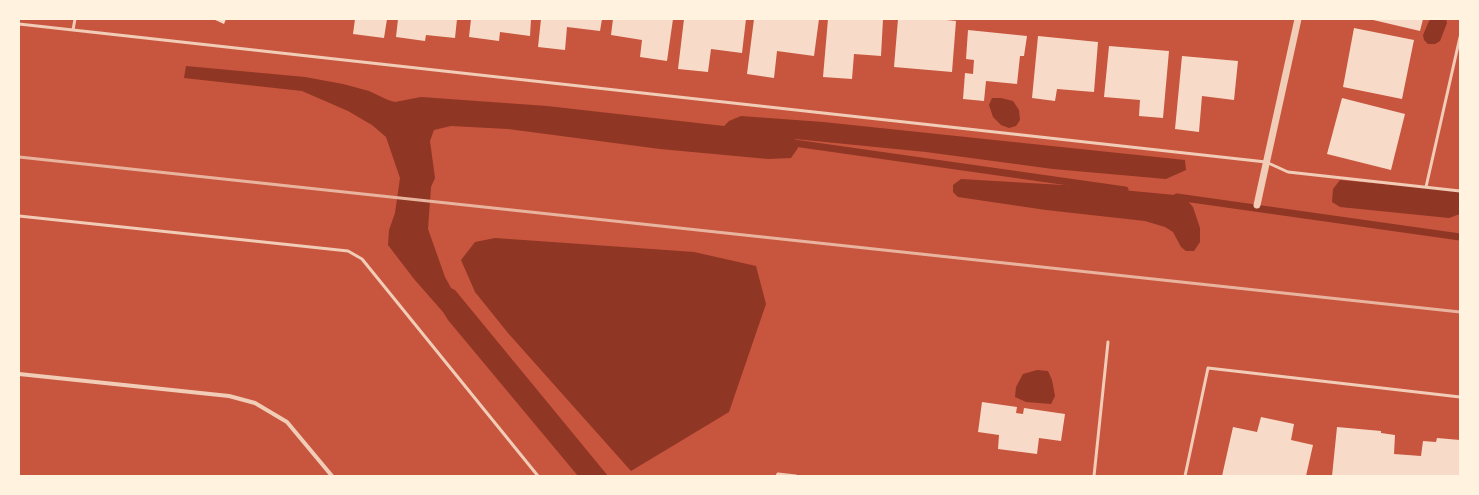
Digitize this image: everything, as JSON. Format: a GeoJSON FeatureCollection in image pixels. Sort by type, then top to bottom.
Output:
{"type":"FeatureCollection","features":[{"type":"Feature","properties":{"kind":"street"},"geometry":{"type":"LineString","coordinates":[[1257,205],[1298,19]]}},
{"type":"Feature","properties":{"kind":"street"},"geometry":{"type":"LineString","coordinates":[[19,374],[229,396],[254,403],[287,422],[332,476]]}},
{"type":"Feature","properties":{"kind":"lane"},"geometry":{"type":"LineString","coordinates":[[73,30],[75,19]]}},
{"type":"Feature","properties":{"kind":"lane"},"geometry":{"type":"LineString","coordinates":[[19,24],[1266,162],[1288,172],[1460,191]]}},
{"type":"Feature","properties":{"kind":"lane"},"geometry":{"type":"LineString","coordinates":[[1426,188],[1460,38]]}},
{"type":"Feature","properties":{"kind":"lane"},"geometry":{"type":"LineString","coordinates":[[19,216],[348,251],[362,259],[538,476]]}},
{"type":"Feature","properties":{"kind":"lane"},"geometry":{"type":"LineString","coordinates":[[1094,476],[1108,342]]}},
{"type":"Feature","properties":{"kind":"lane"},"geometry":{"type":"LineString","coordinates":[[1184,476],[1208,368],[1460,397]]}},
{"type":"Feature","properties":{"kind":"lane"},"geometry":{"type":"LineString","coordinates":[[777,476],[778,474],[796,476]]}},
{"type":"Feature","properties":{"kind":"shaded area"},"geometry":{"type":"Polygon","coordinates":[[[1432,19],[1446,19],[1447,23],[1440,41],[1435,44],[1428,44],[1424,40],[1423,35],[1429,21],[1432,19]]]}},
{"type":"Feature","properties":{"kind":"shaded area"},"geometry":{"type":"Polygon","coordinates":[[[186,66],[305,77],[343,84],[369,91],[395,102],[421,97],[547,106],[724,126],[729,121],[741,116],[823,122],[1185,160],[1186,170],[1166,179],[1053,169],[926,152],[795,139],[798,148],[791,158],[768,159],[660,149],[508,129],[451,126],[434,130],[430,141],[435,178],[431,187],[428,229],[445,277],[451,288],[455,290],[608,476],[578,476],[414,279],[388,245],[389,230],[395,213],[400,178],[386,137],[372,125],[348,111],[302,91],[184,78],[186,66]]]}},
{"type":"Feature","properties":{"kind":"shaded area"},"geometry":{"type":"Polygon","coordinates":[[[992,98],[1001,98],[1013,101],[1019,110],[1020,120],[1016,126],[1009,128],[1001,125],[993,117],[989,105],[992,98]]]}},
{"type":"Feature","properties":{"kind":"shaded area"},"geometry":{"type":"Polygon","coordinates":[[[961,179],[1080,186],[1175,195],[1185,198],[1193,207],[1200,228],[1200,242],[1194,251],[1186,251],[1181,247],[1173,232],[1165,227],[1145,221],[1046,210],[958,197],[953,192],[953,185],[961,179]]]}},
{"type":"Feature","properties":{"kind":"shaded area"},"geometry":{"type":"Polygon","coordinates":[[[1340,180],[1458,191],[1460,192],[1460,214],[1449,218],[1340,207],[1332,202],[1333,189],[1340,180]]]}},
{"type":"Feature","properties":{"kind":"shaded area"},"geometry":{"type":"Polygon","coordinates":[[[495,238],[694,252],[756,266],[766,304],[729,412],[631,471],[508,333],[475,292],[461,260],[475,242],[495,238]]]}},
{"type":"Feature","properties":{"kind":"shaded area"},"geometry":{"type":"Polygon","coordinates":[[[1037,370],[1048,371],[1052,380],[1055,396],[1051,404],[1026,402],[1015,397],[1016,387],[1023,374],[1037,370]]]}},
{"type":"Feature","properties":{"kind":"building"},"geometry":{"type":"Polygon","coordinates":[[[213,19],[226,19],[224,24],[213,19]]]}},
{"type":"Feature","properties":{"kind":"building"},"geometry":{"type":"Polygon","coordinates":[[[355,19],[387,19],[384,38],[353,34],[355,19]]]}},
{"type":"Feature","properties":{"kind":"building"},"geometry":{"type":"Polygon","coordinates":[[[398,19],[457,19],[455,38],[426,35],[425,41],[396,37],[398,19]]]}},
{"type":"Feature","properties":{"kind":"building"},"geometry":{"type":"Polygon","coordinates":[[[471,19],[531,19],[530,36],[500,32],[499,41],[469,37],[471,19]]]}},
{"type":"Feature","properties":{"kind":"building"},"geometry":{"type":"Polygon","coordinates":[[[541,19],[602,19],[600,31],[567,27],[565,50],[538,47],[541,19]]]}},
{"type":"Feature","properties":{"kind":"building"},"geometry":{"type":"Polygon","coordinates":[[[613,19],[673,19],[667,61],[640,57],[642,40],[611,35],[613,19]]]}},
{"type":"Feature","properties":{"kind":"building"},"geometry":{"type":"Polygon","coordinates":[[[684,19],[746,19],[742,53],[711,49],[708,72],[678,69],[684,19]]]}},
{"type":"Feature","properties":{"kind":"building"},"geometry":{"type":"Polygon","coordinates":[[[754,19],[819,19],[814,56],[777,51],[774,78],[747,74],[754,19]]]}},
{"type":"Feature","properties":{"kind":"building"},"geometry":{"type":"Polygon","coordinates":[[[828,19],[883,19],[881,56],[854,54],[852,79],[823,77],[828,19]]]}},
{"type":"Feature","properties":{"kind":"building"},"geometry":{"type":"Polygon","coordinates":[[[898,19],[936,19],[956,21],[952,72],[894,67],[898,19]]]}},
{"type":"Feature","properties":{"kind":"building"},"geometry":{"type":"Polygon","coordinates":[[[1369,19],[1423,19],[1420,31],[1369,19]]]}},
{"type":"Feature","properties":{"kind":"building"},"geometry":{"type":"Polygon","coordinates":[[[1354,28],[1414,40],[1402,99],[1343,87],[1354,28]]]}},
{"type":"Feature","properties":{"kind":"building"},"geometry":{"type":"Polygon","coordinates":[[[968,30],[1027,36],[1024,56],[1020,56],[1017,84],[986,81],[984,101],[963,99],[965,73],[973,74],[974,60],[966,59],[968,30]]]}},
{"type":"Feature","properties":{"kind":"building"},"geometry":{"type":"Polygon","coordinates":[[[1038,36],[1098,42],[1094,92],[1057,89],[1055,101],[1032,98],[1038,36]]]}},
{"type":"Feature","properties":{"kind":"building"},"geometry":{"type":"Polygon","coordinates":[[[1109,46],[1169,51],[1163,118],[1139,116],[1140,100],[1104,97],[1109,46]]]}},
{"type":"Feature","properties":{"kind":"building"},"geometry":{"type":"Polygon","coordinates":[[[1182,56],[1238,61],[1234,100],[1202,96],[1199,132],[1175,129],[1182,56]]]}},
{"type":"Feature","properties":{"kind":"building"},"geometry":{"type":"Polygon","coordinates":[[[1342,98],[1405,114],[1391,170],[1327,154],[1342,98]]]}},
{"type":"Feature","properties":{"kind":"building"},"geometry":{"type":"Polygon","coordinates":[[[982,402],[1017,407],[1016,413],[1023,414],[1024,408],[1065,414],[1061,441],[1039,438],[1037,454],[998,449],[999,435],[978,432],[982,402]]]}},
{"type":"Feature","properties":{"kind":"building"},"geometry":{"type":"Polygon","coordinates":[[[1261,417],[1294,424],[1291,440],[1313,445],[1306,476],[1222,476],[1233,427],[1257,432],[1261,417]]]}},
{"type":"Feature","properties":{"kind":"building"},"geometry":{"type":"Polygon","coordinates":[[[1337,427],[1381,431],[1381,433],[1395,435],[1394,454],[1421,456],[1423,441],[1436,442],[1437,438],[1460,440],[1460,476],[1332,476],[1337,427]]]}},
{"type":"Feature","properties":{"kind":"waterway"},"geometry":{"type":"LineString","coordinates":[[787,142],[1125,190]]}},
{"type":"Feature","properties":{"kind":"waterway"},"geometry":{"type":"LineString","coordinates":[[1177,197],[1460,237]]}},
{"type":"Feature","properties":{"kind":"railway"},"geometry":{"type":"LineString","coordinates":[[19,157],[1460,312]]}}]}
